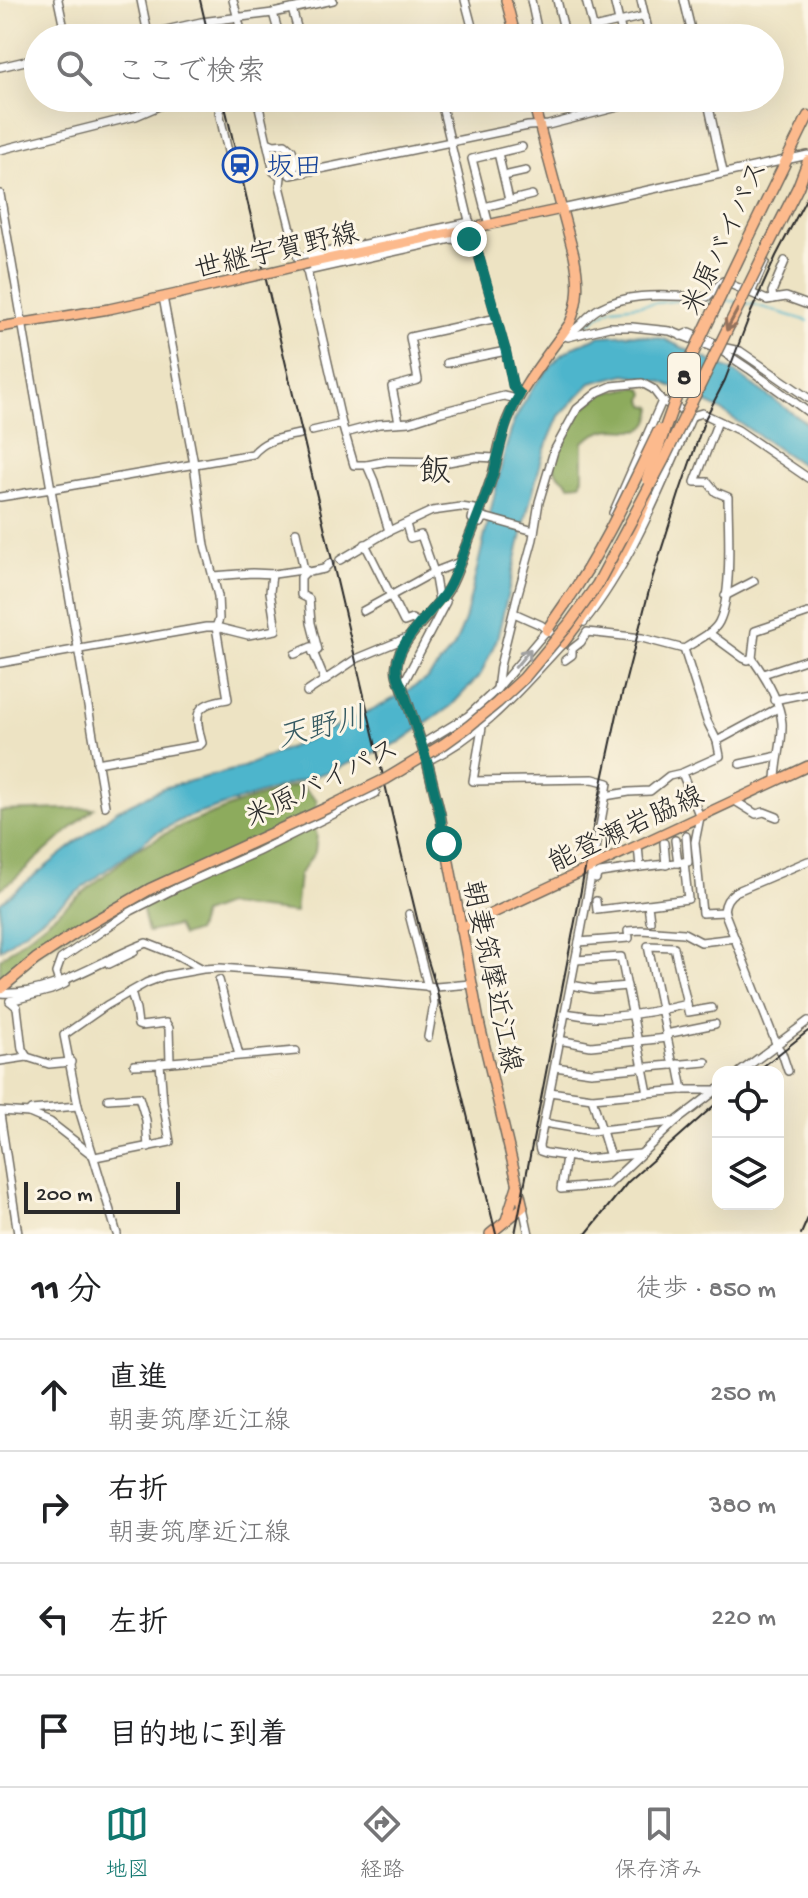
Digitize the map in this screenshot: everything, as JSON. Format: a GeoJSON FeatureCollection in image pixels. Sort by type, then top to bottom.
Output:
{"type":"FeatureCollection","features":[{"type":"Feature","properties":{"kind":"highway","name":"米原バイパス"},"geometry":{"type":"LineString","coordinates":[[634,514],[688,364],[808,116]]}},
{"type":"Feature","properties":{"kind":"highway","name":"米原バイパス"},"geometry":{"type":"LineString","coordinates":[[0,991],[36,959],[150,889],[386,779],[469,726],[524,678],[597,585],[663,461],[808,161]]}},
{"type":"Feature","properties":{"kind":"highway"},"geometry":{"type":"LineString","coordinates":[[546,629],[583,580],[676,394]]}},
{"type":"Feature","properties":{"kind":"highway"},"geometry":{"type":"LineString","coordinates":[[567,646],[625,548],[663,461]]}},
{"type":"Feature","properties":{"kind":"main road"},"geometry":{"type":"LineString","coordinates":[[506,0],[512,24]]}},
{"type":"Feature","properties":{"kind":"main road","name":"朝妻筑摩近江線"},"geometry":{"type":"LineString","coordinates":[[523,1207],[471,984],[440,814],[427,761],[398,681],[402,648],[448,589],[480,519],[501,439],[518,397],[576,310],[579,279],[536,112]]}},
{"type":"Feature","properties":{"kind":"main road","name":"世継宇賀野線"},"geometry":{"type":"LineString","coordinates":[[0,327],[109,309],[562,209]]}},
{"type":"Feature","properties":{"kind":"main road","name":"能登瀬岩脇線"},"geometry":{"type":"LineString","coordinates":[[461,928],[808,766]]}},
{"type":"Feature","properties":{"kind":"main road"},"geometry":{"type":"LineString","coordinates":[[506,1220],[517,1186]]}},
{"type":"Feature","properties":{"kind":"main road"},"geometry":{"type":"LineString","coordinates":[[490,1234],[523,1207]]}},
{"type":"Feature","properties":{"kind":"street"},"geometry":{"type":"LineString","coordinates":[[58,0],[63,24]]}},
{"type":"Feature","properties":{"kind":"street"},"geometry":{"type":"LineString","coordinates":[[141,0],[146,24]]}},
{"type":"Feature","properties":{"kind":"street"},"geometry":{"type":"LineString","coordinates":[[233,0],[239,24]]}},
{"type":"Feature","properties":{"kind":"street"},"geometry":{"type":"LineString","coordinates":[[288,0],[296,24]]}},
{"type":"Feature","properties":{"kind":"street"},"geometry":{"type":"LineString","coordinates":[[192,24],[273,13],[333,0]]}},
{"type":"Feature","properties":{"kind":"street"},"geometry":{"type":"LineString","coordinates":[[465,0],[471,24]]}},
{"type":"Feature","properties":{"kind":"street"},"geometry":{"type":"LineString","coordinates":[[531,0],[536,24]]}},
{"type":"Feature","properties":{"kind":"street"},"geometry":{"type":"LineString","coordinates":[[557,0],[563,24]]}},
{"type":"Feature","properties":{"kind":"street"},"geometry":{"type":"LineString","coordinates":[[586,0],[592,24]]}},
{"type":"Feature","properties":{"kind":"street"},"geometry":{"type":"LineString","coordinates":[[614,0],[619,22]]}},
{"type":"Feature","properties":{"kind":"street"},"geometry":{"type":"LineString","coordinates":[[641,0],[647,24]]}},
{"type":"Feature","properties":{"kind":"street"},"geometry":{"type":"LineString","coordinates":[[684,0],[690,24]]}},
{"type":"Feature","properties":{"kind":"street"},"geometry":{"type":"LineString","coordinates":[[273,13],[276,24]]}},
{"type":"Feature","properties":{"kind":"street"},"geometry":{"type":"LineString","coordinates":[[610,24],[645,16]]}},
{"type":"Feature","properties":{"kind":"street"},"geometry":{"type":"LineString","coordinates":[[0,67],[24,61]]}},
{"type":"Feature","properties":{"kind":"street"},"geometry":{"type":"LineString","coordinates":[[0,150],[145,112]]}},
{"type":"Feature","properties":{"kind":"street"},"geometry":{"type":"LineString","coordinates":[[219,112],[234,178]]}},
{"type":"Feature","properties":{"kind":"street"},"geometry":{"type":"LineString","coordinates":[[260,112],[274,172],[285,176],[597,112]]}},
{"type":"Feature","properties":{"kind":"street"},"geometry":{"type":"LineString","coordinates":[[444,112],[471,228],[518,397]]}},
{"type":"Feature","properties":{"kind":"street"},"geometry":{"type":"LineString","coordinates":[[710,112],[723,172]]}},
{"type":"Feature","properties":{"kind":"street"},"geometry":{"type":"LineString","coordinates":[[481,136],[485,156]]}},
{"type":"Feature","properties":{"kind":"street"},"geometry":{"type":"LineString","coordinates":[[267,142],[288,146],[299,170],[308,171]]}},
{"type":"Feature","properties":{"kind":"street"},"geometry":{"type":"LineString","coordinates":[[270,156],[277,145]]}},
{"type":"Feature","properties":{"kind":"street"},"geometry":{"type":"LineString","coordinates":[[489,225],[472,159],[522,147]]}},
{"type":"Feature","properties":{"kind":"street"},"geometry":{"type":"LineString","coordinates":[[498,153],[509,200]]}},
{"type":"Feature","properties":{"kind":"street"},"geometry":{"type":"LineString","coordinates":[[562,209],[808,155]]}},
{"type":"Feature","properties":{"kind":"street"},"geometry":{"type":"LineString","coordinates":[[296,165],[280,186],[298,258],[308,267],[342,424],[354,465],[496,458]]}},
{"type":"Feature","properties":{"kind":"street"},"geometry":{"type":"LineString","coordinates":[[504,176],[526,171]]}},
{"type":"Feature","properties":{"kind":"street"},"geometry":{"type":"LineString","coordinates":[[558,340],[598,308],[613,302],[650,296],[707,297],[723,281],[763,197],[774,184]]}},
{"type":"Feature","properties":{"kind":"street"},"geometry":{"type":"LineString","coordinates":[[751,293],[793,205],[798,187]]}},
{"type":"Feature","properties":{"kind":"street"},"geometry":{"type":"LineString","coordinates":[[0,194],[105,806]]}},
{"type":"Feature","properties":{"kind":"street"},"geometry":{"type":"LineString","coordinates":[[484,207],[532,195]]}},
{"type":"Feature","properties":{"kind":"street"},"geometry":{"type":"LineString","coordinates":[[298,258],[471,228]]}},
{"type":"Feature","properties":{"kind":"street"},"geometry":{"type":"LineString","coordinates":[[773,299],[772,292],[785,261]]}},
{"type":"Feature","properties":{"kind":"street"},"geometry":{"type":"LineString","coordinates":[[723,281],[767,300],[786,297],[808,305]]}},
{"type":"Feature","properties":{"kind":"street"},"geometry":{"type":"LineString","coordinates":[[97,763],[200,745],[197,714],[208,704],[228,699],[216,627],[219,619],[218,596],[205,546],[194,464],[163,297]]}},
{"type":"Feature","properties":{"kind":"street"},"geometry":{"type":"LineString","coordinates":[[399,422],[392,387],[418,380],[410,337],[497,318]]}},
{"type":"Feature","properties":{"kind":"street"},"geometry":{"type":"LineString","coordinates":[[558,340],[609,327],[670,331],[722,351],[808,412]]}},
{"type":"Feature","properties":{"kind":"street"},"geometry":{"type":"LineString","coordinates":[[681,336],[690,332],[740,351],[808,398]]}},
{"type":"Feature","properties":{"kind":"street"},"geometry":{"type":"LineString","coordinates":[[447,363],[506,351]]}},
{"type":"Feature","properties":{"kind":"street"},"geometry":{"type":"LineString","coordinates":[[497,689],[531,531],[554,451],[577,409],[598,392],[633,382],[646,385],[662,401],[692,416],[702,413],[738,430],[808,478]]}},
{"type":"Feature","properties":{"kind":"street"},"geometry":{"type":"LineString","coordinates":[[345,433],[379,424],[410,422],[504,396],[518,397]]}},
{"type":"Feature","properties":{"kind":"street"},"geometry":{"type":"LineString","coordinates":[[420,740],[468,716],[497,689],[546,629],[603,534],[662,401]]}},
{"type":"Feature","properties":{"kind":"street"},"geometry":{"type":"LineString","coordinates":[[427,761],[482,727],[567,646],[601,600],[628,552],[692,416]]}},
{"type":"Feature","properties":{"kind":"street"},"geometry":{"type":"LineString","coordinates":[[567,646],[581,642],[587,632],[642,638],[684,649],[719,623],[728,581],[728,497],[716,492],[708,482],[695,482],[718,421]]}},
{"type":"Feature","properties":{"kind":"street"},"geometry":{"type":"LineString","coordinates":[[312,431],[342,424]]}},
{"type":"Feature","properties":{"kind":"street"},"geometry":{"type":"LineString","coordinates":[[0,497],[253,454],[260,445],[270,440],[299,434]]}},
{"type":"Feature","properties":{"kind":"street"},"geometry":{"type":"LineString","coordinates":[[367,465],[389,531]]}},
{"type":"Feature","properties":{"kind":"street"},"geometry":{"type":"LineString","coordinates":[[340,560],[389,531],[432,511],[461,507],[474,509],[472,519],[531,531]]}},
{"type":"Feature","properties":{"kind":"street"},"geometry":{"type":"LineString","coordinates":[[403,689],[446,602],[439,601],[434,572],[421,535],[410,538],[406,524]]}},
{"type":"Feature","properties":{"kind":"street"},"geometry":{"type":"LineString","coordinates":[[296,532],[306,571]]}},
{"type":"Feature","properties":{"kind":"street"},"geometry":{"type":"LineString","coordinates":[[365,544],[404,622],[412,619],[420,624]]}},
{"type":"Feature","properties":{"kind":"street"},"geometry":{"type":"LineString","coordinates":[[363,611],[434,572],[460,562]]}},
{"type":"Feature","properties":{"kind":"street"},"geometry":{"type":"LineString","coordinates":[[213,576],[306,571],[324,569],[330,563]]}},
{"type":"Feature","properties":{"kind":"street"},"geometry":{"type":"LineString","coordinates":[[306,571],[301,577],[301,595],[309,599],[318,650],[313,653]]}},
{"type":"Feature","properties":{"kind":"street"},"geometry":{"type":"LineString","coordinates":[[0,663],[206,627],[248,635],[276,630],[270,592],[272,574]]}},
{"type":"Feature","properties":{"kind":"street"},"geometry":{"type":"LineString","coordinates":[[725,596],[754,581]]}},
{"type":"Feature","properties":{"kind":"street"},"geometry":{"type":"LineString","coordinates":[[514,613],[546,629],[567,646],[572,655],[565,660]]}},
{"type":"Feature","properties":{"kind":"street"},"geometry":{"type":"LineString","coordinates":[[776,781],[782,723],[763,674],[752,658],[755,631],[808,613]]}},
{"type":"Feature","properties":{"kind":"street"},"geometry":{"type":"LineString","coordinates":[[709,633],[743,658],[752,658]]}},
{"type":"Feature","properties":{"kind":"street"},"geometry":{"type":"LineString","coordinates":[[307,692],[359,658],[409,637]]}},
{"type":"Feature","properties":{"kind":"street"},"geometry":{"type":"LineString","coordinates":[[295,654],[311,647],[325,681]]}},
{"type":"Feature","properties":{"kind":"street"},"geometry":{"type":"LineString","coordinates":[[605,796],[650,791],[669,776],[720,756],[684,649]]}},
{"type":"Feature","properties":{"kind":"street"},"geometry":{"type":"LineString","coordinates":[[763,674],[808,659]]}},
{"type":"Feature","properties":{"kind":"street"},"geometry":{"type":"LineString","coordinates":[[774,700],[808,693]]}},
{"type":"Feature","properties":{"kind":"street"},"geometry":{"type":"LineString","coordinates":[[717,741],[778,708]]}},
{"type":"Feature","properties":{"kind":"street"},"geometry":{"type":"LineString","coordinates":[[482,727],[473,781],[593,779],[608,783],[539,1146],[540,1151],[585,1159],[640,1154]]}},
{"type":"Feature","properties":{"kind":"street"},"geometry":{"type":"LineString","coordinates":[[740,764],[778,756]]}},
{"type":"Feature","properties":{"kind":"street"},"geometry":{"type":"LineString","coordinates":[[682,773],[700,817],[695,842],[702,913],[725,912]]}},
{"type":"Feature","properties":{"kind":"street"},"geometry":{"type":"LineString","coordinates":[[59,982],[56,973],[61,959],[131,911],[376,793]]}},
{"type":"Feature","properties":{"kind":"street"},"geometry":{"type":"LineString","coordinates":[[735,801],[756,814],[764,812],[777,817]]}},
{"type":"Feature","properties":{"kind":"street"},"geometry":{"type":"LineString","coordinates":[[596,879],[600,873],[688,862],[686,836]]}},
{"type":"Feature","properties":{"kind":"street"},"geometry":{"type":"LineString","coordinates":[[596,901],[597,910],[632,909],[688,899],[675,840]]}},
{"type":"Feature","properties":{"kind":"street"},"geometry":{"type":"LineString","coordinates":[[664,843],[666,865]]}},
{"type":"Feature","properties":{"kind":"street"},"geometry":{"type":"LineString","coordinates":[[638,846],[640,867]]}},
{"type":"Feature","properties":{"kind":"street"},"geometry":{"type":"LineString","coordinates":[[788,1071],[725,912],[725,904],[735,892],[808,861]]}},
{"type":"Feature","properties":{"kind":"street"},"geometry":{"type":"LineString","coordinates":[[648,904],[650,921]]}},
{"type":"Feature","properties":{"kind":"street"},"geometry":{"type":"LineString","coordinates":[[409,914],[434,1004],[428,1037]]}},
{"type":"Feature","properties":{"kind":"street"},"geometry":{"type":"LineString","coordinates":[[579,942],[629,938],[628,931],[641,930],[687,934],[701,942],[735,938]]}},
{"type":"Feature","properties":{"kind":"street"},"geometry":{"type":"LineString","coordinates":[[27,1057],[22,1049],[17,1007],[10,1001],[51,990],[94,972],[146,943]]}},
{"type":"Feature","properties":{"kind":"street"},"geometry":{"type":"LineString","coordinates":[[0,991],[15,994],[59,982],[146,943],[203,969]]}},
{"type":"Feature","properties":{"kind":"street"},"geometry":{"type":"LineString","coordinates":[[683,1090],[666,1036],[648,946],[674,947],[688,1012],[712,1008]]}},
{"type":"Feature","properties":{"kind":"street"},"geometry":{"type":"LineString","coordinates":[[576,960],[621,957],[648,1093]]}},
{"type":"Feature","properties":{"kind":"street"},"geometry":{"type":"LineString","coordinates":[[117,1234],[78,1106],[64,1035],[107,1005],[164,976],[203,969],[288,973],[430,987],[471,984]]}},
{"type":"Feature","properties":{"kind":"street"},"geometry":{"type":"LineString","coordinates":[[219,980],[239,1055]]}},
{"type":"Feature","properties":{"kind":"street"},"geometry":{"type":"LineString","coordinates":[[571,985],[593,989],[627,986]]}},
{"type":"Feature","properties":{"kind":"street"},"geometry":{"type":"LineString","coordinates":[[131,992],[138,1025],[166,1023],[169,1028],[170,1062]]}},
{"type":"Feature","properties":{"kind":"street"},"geometry":{"type":"LineString","coordinates":[[565,1013],[594,1018],[687,1004]]}},
{"type":"Feature","properties":{"kind":"street"},"geometry":{"type":"LineString","coordinates":[[749,1066],[808,1021]]}},
{"type":"Feature","properties":{"kind":"street"},"geometry":{"type":"LineString","coordinates":[[559,1040],[591,1046],[638,1041],[715,1024]]}},
{"type":"Feature","properties":{"kind":"street"},"geometry":{"type":"LineString","coordinates":[[134,1065],[296,1051]]}},
{"type":"Feature","properties":{"kind":"street"},"geometry":{"type":"LineString","coordinates":[[0,1061],[27,1057],[49,1064],[71,1062]]}},
{"type":"Feature","properties":{"kind":"street"},"geometry":{"type":"LineString","coordinates":[[555,1067],[591,1072],[706,1062]]}},
{"type":"Feature","properties":{"kind":"street"},"geometry":{"type":"LineString","coordinates":[[18,1234],[0,1113],[29,1113],[50,1122],[95,1157],[170,1142],[160,1064]]}},
{"type":"Feature","properties":{"kind":"street"},"geometry":{"type":"LineString","coordinates":[[550,1092],[592,1098],[712,1090]]}},
{"type":"Feature","properties":{"kind":"street"},"geometry":{"type":"LineString","coordinates":[[566,1157],[561,1189],[608,1185],[675,1122],[712,1094]]}},
{"type":"Feature","properties":{"kind":"street"},"geometry":{"type":"LineString","coordinates":[[108,1099],[139,1097],[146,1120],[148,1147]]}},
{"type":"Feature","properties":{"kind":"street"},"geometry":{"type":"LineString","coordinates":[[592,1098],[610,1157]]}},
{"type":"Feature","properties":{"kind":"street"},"geometry":{"type":"LineString","coordinates":[[29,1113],[31,1110],[78,1106]]}},
{"type":"Feature","properties":{"kind":"street"},"geometry":{"type":"LineString","coordinates":[[544,1123],[591,1131],[675,1122]]}},
{"type":"Feature","properties":{"kind":"street"},"geometry":{"type":"LineString","coordinates":[[523,1207],[529,1234]]}},
{"type":"Feature","properties":{"kind":"green space"},"geometry":{"type":"Polygon","coordinates":[[[635,387],[645,393],[645,405],[653,407],[647,425],[637,430],[604,431],[583,442],[583,477],[580,484],[570,485],[556,472],[553,463],[556,451],[578,413],[601,394],[635,387]]]}},
{"type":"Feature","properties":{"kind":"green space"},"geometry":{"type":"Polygon","coordinates":[[[300,784],[317,801],[314,826],[317,835],[315,852],[299,875],[295,913],[226,905],[202,914],[197,931],[182,936],[177,926],[148,932],[139,893],[67,934],[0,980],[0,959],[137,849],[176,828],[300,784]]]}},
{"type":"Feature","properties":{"kind":"green space"},"geometry":{"type":"Polygon","coordinates":[[[94,808],[12,881],[0,889],[0,811],[94,808]]]}},
{"type":"Feature","properties":{"kind":"water"},"geometry":{"type":"Polygon","coordinates":[[[632,334],[664,339],[733,371],[808,424],[808,469],[719,409],[663,382],[626,374],[591,383],[559,416],[544,451],[497,639],[481,674],[451,706],[400,742],[333,770],[185,818],[154,834],[0,950],[0,903],[116,811],[163,788],[241,768],[382,705],[427,679],[454,647],[465,620],[504,454],[514,421],[533,387],[559,357],[577,345],[600,336],[632,334]]]}},
{"type":"Feature","properties":{"kind":"waterway"},"geometry":{"type":"LineString","coordinates":[[724,300],[738,302]]}},
{"type":"Feature","properties":{"kind":"waterway"},"geometry":{"type":"LineString","coordinates":[[582,331],[582,327],[612,308],[674,301],[714,301]]}},
{"type":"Feature","properties":{"kind":"waterway"},"geometry":{"type":"LineString","coordinates":[[744,303],[808,321]]}},
{"type":"Feature","properties":{"kind":"railway"},"geometry":{"type":"LineString","coordinates":[[200,0],[206,24]]}},
{"type":"Feature","properties":{"kind":"railway"},"geometry":{"type":"LineString","coordinates":[[226,112],[400,848],[496,1234]]}},
{"type":"Feature","properties":{"kind":"railway"},"geometry":{"type":"LineString","coordinates":[[515,1234],[596,812],[618,710],[652,579],[705,419],[725,380],[776,256],[808,195]]}},
{"type":"Feature","properties":{"kind":"railway"},"geometry":{"type":"LineString","coordinates":[[764,1066],[808,1031]]}},
{"type":"Feature","properties":{"kind":"railway"},"geometry":{"type":"LineString","coordinates":[[586,1234],[628,1182],[712,1107]]}},
{"type":"Feature","properties":{"kind":"railway"},"geometry":{"type":"LineString","coordinates":[[801,1234],[808,1218]]}},
{"type":"Feature","properties":{"kind":"place","name":"坂田"},"geometry":{"type":"Point","coordinates":[240,165]}},
{"type":"Feature","properties":{"kind":"district","name":"飯"},"geometry":{"type":"Point","coordinates":[435,469]}},
{"type":"Feature","properties":{"kind":"route"},"geometry":{"type":"LineString","coordinates":[[444,844],[427,761],[398,681],[399,659],[409,637],[448,589],[476,521],[494,472],[501,439],[520,394],[513,387],[473,235],[469,239]]}},
{"type":"Feature","properties":{"kind":"water label","name":"天野川"},"geometry":{"type":"Point","coordinates":[321,726]}}]}
